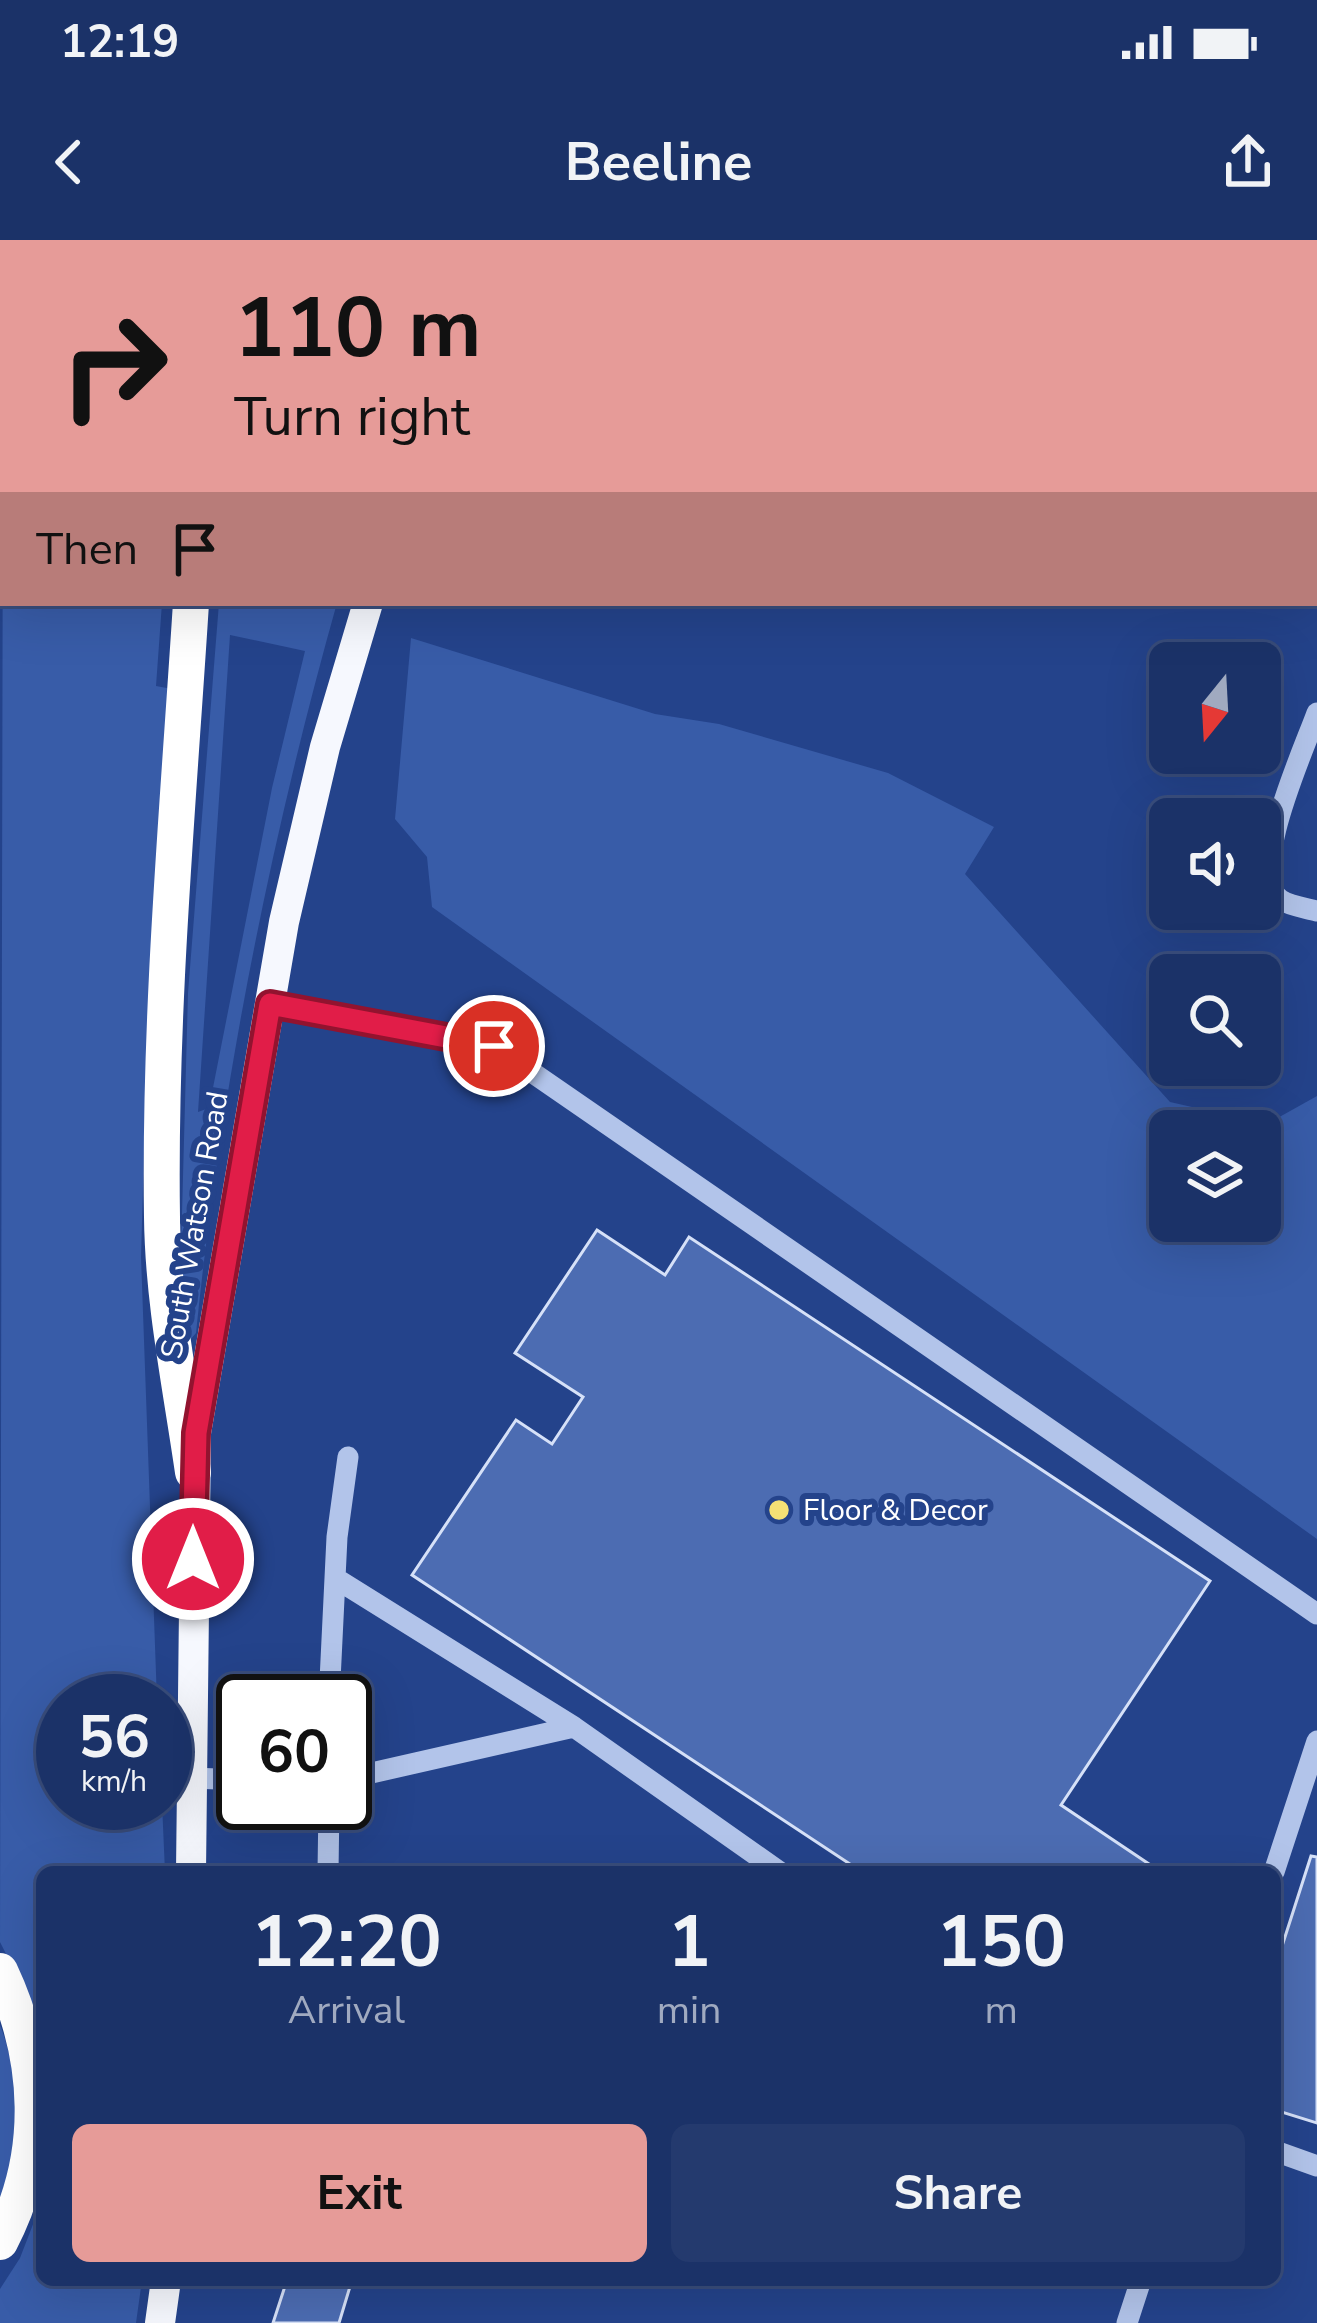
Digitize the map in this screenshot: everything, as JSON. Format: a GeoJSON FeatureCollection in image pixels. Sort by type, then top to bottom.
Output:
{"type":"FeatureCollection","features":[{"type":"Feature","properties":{"kind":"highway"},"geometry":{"type":"LineString","coordinates":[[190,606],[169,970],[162,1219],[167,1300],[194,1472]]}},
{"type":"Feature","properties":{"kind":"highway"},"geometry":{"type":"LineString","coordinates":[[0,1971],[31,2052],[35,2087],[26,2166],[0,2242]]}},
{"type":"Feature","properties":{"kind":"main road","name":"South Watson Road"},"geometry":{"type":"LineString","coordinates":[[192,1778],[196,1433],[270,1004],[325,747],[367,606]]}},
{"type":"Feature","properties":{"kind":"main road","name":"South Watson Road"},"geometry":{"type":"LineString","coordinates":[[191,1830],[191,1866]]}},
{"type":"Feature","properties":{"kind":"main road"},"geometry":{"type":"LineString","coordinates":[[161,2321],[165,2286]]}},
{"type":"Feature","properties":{"kind":"lane"},"geometry":{"type":"LineString","coordinates":[[1317,713],[1267,858],[1269,885],[1279,899],[1317,911]]}},
{"type":"Feature","properties":{"kind":"lane"},"geometry":{"type":"LineString","coordinates":[[270,1004],[494,1046],[1317,1614]]}},
{"type":"Feature","properties":{"kind":"lane"},"geometry":{"type":"LineString","coordinates":[[330,1674],[348,1457]]}},
{"type":"Feature","properties":{"kind":"lane"},"geometry":{"type":"LineString","coordinates":[[335,1578],[574,1726],[772,1866]]}},
{"type":"Feature","properties":{"kind":"lane"},"geometry":{"type":"LineString","coordinates":[[372,1773],[574,1726]]}},
{"type":"Feature","properties":{"kind":"lane"},"geometry":{"type":"LineString","coordinates":[[1276,1866],[1317,1742]]}},
{"type":"Feature","properties":{"kind":"lane"},"geometry":{"type":"LineString","coordinates":[[192,1778],[216,1779]]}},
{"type":"Feature","properties":{"kind":"lane"},"geometry":{"type":"LineString","coordinates":[[328,1866],[329,1830]]}},
{"type":"Feature","properties":{"kind":"lane"},"geometry":{"type":"LineString","coordinates":[[1281,2153],[1317,2166]]}},
{"type":"Feature","properties":{"kind":"lane"},"geometry":{"type":"LineString","coordinates":[[1127,2323],[1134,2286]]}},
{"type":"Feature","properties":{"kind":"shaded area"},"geometry":{"type":"Polygon","coordinates":[[[3,606],[162,606],[156,686],[172,689],[147,1044],[141,1257],[156,1674],[36,1674],[36,1830],[163,1830],[165,1866],[36,1866],[36,2013],[0,1942],[3,606]]]}},
{"type":"Feature","properties":{"kind":"shaded area"},"geometry":{"type":"Polygon","coordinates":[[[219,606],[336,606],[290,783],[251,965],[219,1149],[196,1333],[190,1340],[179,1324],[188,993],[219,606]],[[230,635],[198,1112],[209,1108],[272,788],[305,651],[230,635]]]}},
{"type":"Feature","properties":{"kind":"shaded area"},"geometry":{"type":"Polygon","coordinates":[[[411,638],[655,714],[719,724],[888,773],[994,827],[965,874],[1149,1079],[1149,1086],[1156,1086],[1170,1102],[1205,1110],[1149,1110],[1149,1242],[1281,1242],[1281,1116],[1317,1096],[1317,1539],[432,907],[427,857],[395,819],[411,638]]]}},
{"type":"Feature","properties":{"kind":"shaded area"},"geometry":{"type":"Polygon","coordinates":[[[0,2025],[12,2068],[15,2112],[11,2157],[0,2200],[0,2025]]]}},
{"type":"Feature","properties":{"kind":"shaded area"},"geometry":{"type":"Polygon","coordinates":[[[36,2217],[36,2286],[141,2286],[136,2323],[0,2323],[0,2289],[20,2258],[36,2217]]]}},
{"type":"Feature","properties":{"kind":"building","name":"Floor & Decor"},"geometry":{"type":"Polygon","coordinates":[[[597,1230],[665,1275],[689,1237],[1210,1581],[1061,1805],[1152,1866],[853,1866],[412,1575],[516,1420],[552,1444],[583,1397],[515,1353],[597,1230]]]}},
{"type":"Feature","properties":{"kind":"building"},"geometry":{"type":"Polygon","coordinates":[[[1311,1856],[1317,1857],[1317,2123],[1281,2112],[1281,1949],[1311,1856]]]}},
{"type":"Feature","properties":{"kind":"building"},"geometry":{"type":"Polygon","coordinates":[[[285,2286],[350,2286],[339,2323],[273,2323],[285,2286]]]}},
{"type":"Feature","properties":{"kind":"place","name":"Floor & Decor"},"geometry":{"type":"Point","coordinates":[779,1510]}},
{"type":"Feature","properties":{"kind":"route"},"geometry":{"type":"LineString","coordinates":[[193,1559],[196,1433],[270,1004],[494,1046]]}}]}
